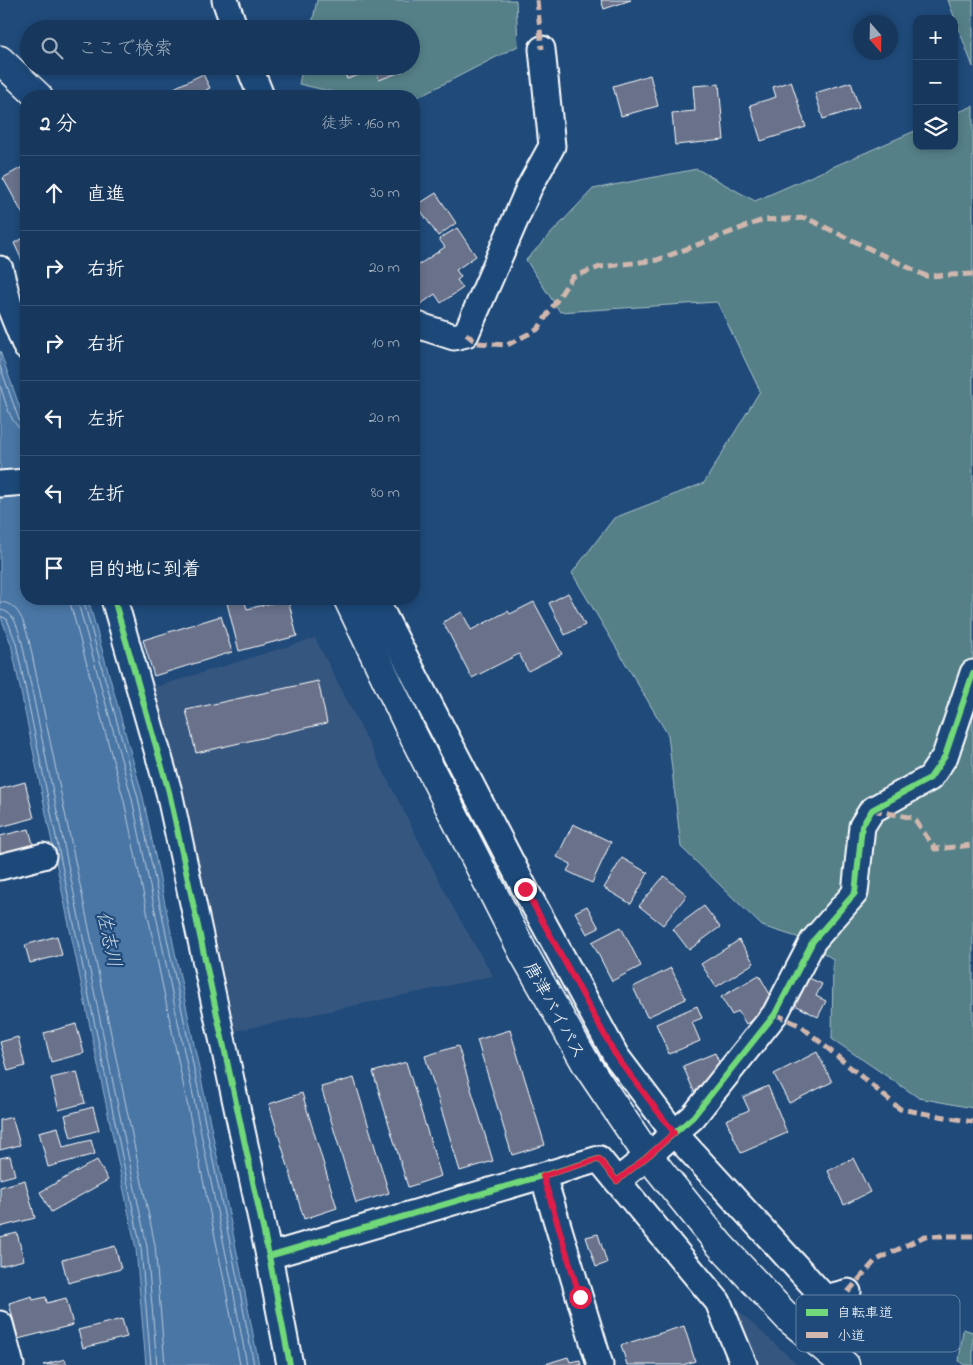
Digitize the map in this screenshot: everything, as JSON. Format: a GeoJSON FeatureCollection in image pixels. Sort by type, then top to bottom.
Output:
{"type":"FeatureCollection","features":[{"type":"Feature","properties":{"kind":"highway"},"geometry":{"type":"LineString","coordinates":[[0,60],[32,90]]}},
{"type":"Feature","properties":{"kind":"highway","name":"唐津バイパス"},"geometry":{"type":"LineString","coordinates":[[351,605],[410,729],[523,952],[588,1067],[648,1156],[719,1244],[796,1323]]}},
{"type":"Feature","properties":{"kind":"highway","name":"唐津バイパス"},"geometry":{"type":"LineString","coordinates":[[830,1352],[845,1365]]}},
{"type":"Feature","properties":{"kind":"street"},"geometry":{"type":"LineString","coordinates":[[225,0],[232,20]]}},
{"type":"Feature","properties":{"kind":"street"},"geometry":{"type":"LineString","coordinates":[[420,326],[454,338],[466,334],[529,188],[552,146],[542,49]]}},
{"type":"Feature","properties":{"kind":"street"},"geometry":{"type":"LineString","coordinates":[[253,75],[259,90]]}},
{"type":"Feature","properties":{"kind":"street"},"geometry":{"type":"LineString","coordinates":[[0,269],[18,301]]}},
{"type":"Feature","properties":{"kind":"street"},"geometry":{"type":"LineString","coordinates":[[0,484],[20,482]]}},
{"type":"Feature","properties":{"kind":"street"},"geometry":{"type":"LineString","coordinates":[[116,605],[169,792],[269,1256],[290,1365]]}},
{"type":"Feature","properties":{"kind":"street"},"geometry":{"type":"LineString","coordinates":[[378,605],[525,889],[616,1056],[674,1133],[822,1295]]}},
{"type":"Feature","properties":{"kind":"street"},"geometry":{"type":"LineString","coordinates":[[617,1181],[693,1117],[775,1014],[813,941],[855,893],[862,826],[872,810],[930,778],[945,756],[973,673]]}},
{"type":"Feature","properties":{"kind":"street"},"geometry":{"type":"LineString","coordinates":[[0,867],[44,856]]}},
{"type":"Feature","properties":{"kind":"street"},"geometry":{"type":"LineString","coordinates":[[269,1256],[599,1159],[718,1302],[744,1365]]}},
{"type":"Feature","properties":{"kind":"street"},"geometry":{"type":"LineString","coordinates":[[543,1176],[600,1365]]}},
{"type":"Feature","properties":{"kind":"street"},"geometry":{"type":"LineString","coordinates":[[836,1295],[848,1292]]}},
{"type":"Feature","properties":{"kind":"street"},"geometry":{"type":"LineString","coordinates":[[0,1324],[11,1365]]}},
{"type":"Feature","properties":{"kind":"shaded area"},"geometry":{"type":"Polygon","coordinates":[[[315,638],[455,911],[493,976],[236,1031],[185,802],[152,688],[315,638]]]}},
{"type":"Feature","properties":{"kind":"shaded area"},"geometry":{"type":"Polygon","coordinates":[[[729,1302],[798,1365],[753,1365],[729,1302]]]}},
{"type":"Feature","properties":{"kind":"green space"},"geometry":{"type":"Polygon","coordinates":[[[317,0],[516,0],[518,46],[420,96],[420,90],[324,90],[299,84],[301,75],[420,75],[420,20],[313,20],[317,0]]]}},
{"type":"Feature","properties":{"kind":"green space"},"geometry":{"type":"Polygon","coordinates":[[[948,0],[973,0],[973,67],[958,27],[958,15],[954,15],[948,0]]]}},
{"type":"Feature","properties":{"kind":"green space"},"geometry":{"type":"Polygon","coordinates":[[[973,106],[973,1108],[919,1098],[832,1039],[833,959],[800,938],[762,926],[681,847],[668,735],[572,573],[614,518],[704,483],[760,391],[717,302],[560,312],[526,260],[593,189],[697,169],[755,201],[913,132],[913,150],[958,150],[958,112],[973,106]]]}},
{"type":"Feature","properties":{"kind":"green space"},"geometry":{"type":"Polygon","coordinates":[[[963,1329],[973,1332],[973,1365],[964,1365],[959,1361],[963,1329]]]}},
{"type":"Feature","properties":{"kind":"water","name":"佐志川"},"geometry":{"type":"Polygon","coordinates":[[[0,351],[20,408],[20,605],[90,605],[143,797],[259,1365],[146,1365],[136,1249],[11,644],[0,615],[0,351]]]}},
{"type":"Feature","properties":{"kind":"building"},"geometry":{"type":"Polygon","coordinates":[[[601,0],[631,0],[604,9],[601,0]]]}},
{"type":"Feature","properties":{"kind":"building"},"geometry":{"type":"Polygon","coordinates":[[[204,75],[210,88],[206,90],[175,90],[174,88],[204,75]]]}},
{"type":"Feature","properties":{"kind":"building"},"geometry":{"type":"Polygon","coordinates":[[[345,75],[358,75],[347,79],[345,75]]]}},
{"type":"Feature","properties":{"kind":"building"},"geometry":{"type":"Polygon","coordinates":[[[377,75],[392,75],[379,80],[377,75]]]}},
{"type":"Feature","properties":{"kind":"building"},"geometry":{"type":"Polygon","coordinates":[[[650,75],[658,106],[621,116],[613,86],[650,75]]]}},
{"type":"Feature","properties":{"kind":"building"},"geometry":{"type":"Polygon","coordinates":[[[791,81],[806,127],[761,141],[750,105],[776,97],[773,87],[791,81]]]}},
{"type":"Feature","properties":{"kind":"building"},"geometry":{"type":"Polygon","coordinates":[[[851,82],[859,108],[823,119],[815,93],[851,82]]]}},
{"type":"Feature","properties":{"kind":"building"},"geometry":{"type":"Polygon","coordinates":[[[719,84],[724,140],[675,145],[672,113],[695,111],[693,86],[719,84]]]}},
{"type":"Feature","properties":{"kind":"building"},"geometry":{"type":"Polygon","coordinates":[[[20,168],[20,209],[3,178],[20,168]]]}},
{"type":"Feature","properties":{"kind":"building"},"geometry":{"type":"Polygon","coordinates":[[[436,193],[456,223],[438,236],[420,209],[420,203],[436,193]]]}},
{"type":"Feature","properties":{"kind":"building"},"geometry":{"type":"Polygon","coordinates":[[[457,228],[476,256],[456,270],[461,277],[457,280],[463,288],[441,303],[435,294],[421,304],[420,264],[445,247],[439,239],[457,228]]]}},
{"type":"Feature","properties":{"kind":"building"},"geometry":{"type":"Polygon","coordinates":[[[20,240],[20,256],[14,243],[20,240]]]}},
{"type":"Feature","properties":{"kind":"building"},"geometry":{"type":"Polygon","coordinates":[[[568,593],[585,625],[565,635],[549,603],[568,593]]]}},
{"type":"Feature","properties":{"kind":"building"},"geometry":{"type":"Polygon","coordinates":[[[534,602],[562,654],[528,671],[519,654],[472,678],[443,622],[462,612],[471,630],[508,611],[510,614],[534,602]]]}},
{"type":"Feature","properties":{"kind":"building"},"geometry":{"type":"Polygon","coordinates":[[[228,605],[246,605],[247,609],[263,605],[289,605],[297,636],[239,651],[228,605]]]}},
{"type":"Feature","properties":{"kind":"building"},"geometry":{"type":"Polygon","coordinates":[[[221,616],[232,652],[154,676],[143,640],[221,616]]]}},
{"type":"Feature","properties":{"kind":"building"},"geometry":{"type":"Polygon","coordinates":[[[318,681],[327,723],[196,753],[186,710],[318,681]]]}},
{"type":"Feature","properties":{"kind":"building"},"geometry":{"type":"Polygon","coordinates":[[[25,782],[34,818],[0,827],[0,789],[25,782]]]}},
{"type":"Feature","properties":{"kind":"building"},"geometry":{"type":"Polygon","coordinates":[[[573,824],[611,842],[592,883],[567,871],[571,864],[557,857],[573,824]]]}},
{"type":"Feature","properties":{"kind":"building"},"geometry":{"type":"Polygon","coordinates":[[[29,829],[35,851],[0,861],[0,836],[29,829]]]}},
{"type":"Feature","properties":{"kind":"building"},"geometry":{"type":"Polygon","coordinates":[[[622,858],[648,873],[631,904],[604,888],[622,858]]]}},
{"type":"Feature","properties":{"kind":"building"},"geometry":{"type":"Polygon","coordinates":[[[664,876],[687,895],[663,925],[639,906],[664,876]]]}},
{"type":"Feature","properties":{"kind":"building"},"geometry":{"type":"Polygon","coordinates":[[[587,906],[599,928],[587,934],[575,912],[587,906]]]}},
{"type":"Feature","properties":{"kind":"building"},"geometry":{"type":"Polygon","coordinates":[[[704,906],[720,927],[689,950],[673,929],[704,906]]]}},
{"type":"Feature","properties":{"kind":"building"},"geometry":{"type":"Polygon","coordinates":[[[621,927],[641,966],[612,981],[592,942],[621,927]]]}},
{"type":"Feature","properties":{"kind":"building"},"geometry":{"type":"Polygon","coordinates":[[[57,936],[62,955],[30,963],[25,945],[57,936]]]}},
{"type":"Feature","properties":{"kind":"building"},"geometry":{"type":"Polygon","coordinates":[[[739,940],[754,963],[716,987],[701,964],[739,940]]]}},
{"type":"Feature","properties":{"kind":"building"},"geometry":{"type":"Polygon","coordinates":[[[671,968],[686,999],[647,1017],[633,987],[671,968]]]}},
{"type":"Feature","properties":{"kind":"building"},"geometry":{"type":"Polygon","coordinates":[[[759,975],[772,998],[765,1002],[769,1010],[746,1024],[738,1011],[732,1015],[721,997],[759,975]]]}},
{"type":"Feature","properties":{"kind":"building"},"geometry":{"type":"Polygon","coordinates":[[[809,978],[822,984],[816,996],[826,1001],[818,1017],[795,1005],[809,978]]]}},
{"type":"Feature","properties":{"kind":"building"},"geometry":{"type":"Polygon","coordinates":[[[697,1006],[702,1018],[692,1022],[700,1041],[669,1054],[656,1024],[697,1006]]]}},
{"type":"Feature","properties":{"kind":"building"},"geometry":{"type":"Polygon","coordinates":[[[76,1024],[84,1053],[51,1062],[44,1033],[76,1024]]]}},
{"type":"Feature","properties":{"kind":"building"},"geometry":{"type":"Polygon","coordinates":[[[510,1030],[545,1145],[512,1155],[477,1040],[510,1030]]]}},
{"type":"Feature","properties":{"kind":"building"},"geometry":{"type":"Polygon","coordinates":[[[18,1037],[25,1066],[8,1071],[0,1042],[18,1037]]]}},
{"type":"Feature","properties":{"kind":"building"},"geometry":{"type":"Polygon","coordinates":[[[458,1046],[493,1161],[460,1171],[425,1056],[458,1046]]]}},
{"type":"Feature","properties":{"kind":"building"},"geometry":{"type":"Polygon","coordinates":[[[817,1052],[832,1082],[789,1103],[774,1074],[817,1052]]]}},
{"type":"Feature","properties":{"kind":"building"},"geometry":{"type":"Polygon","coordinates":[[[715,1053],[721,1067],[696,1096],[683,1066],[715,1053]]]}},
{"type":"Feature","properties":{"kind":"building"},"geometry":{"type":"Polygon","coordinates":[[[406,1062],[441,1176],[408,1187],[373,1072],[406,1062]]]}},
{"type":"Feature","properties":{"kind":"building"},"geometry":{"type":"Polygon","coordinates":[[[77,1072],[85,1103],[59,1110],[51,1078],[77,1072]]]}},
{"type":"Feature","properties":{"kind":"building"},"geometry":{"type":"Polygon","coordinates":[[[354,1078],[389,1193],[356,1203],[321,1087],[354,1078]]]}},
{"type":"Feature","properties":{"kind":"building"},"geometry":{"type":"Polygon","coordinates":[[[768,1086],[787,1133],[741,1153],[726,1120],[749,1110],[743,1097],[768,1086]]]}},
{"type":"Feature","properties":{"kind":"building"},"geometry":{"type":"Polygon","coordinates":[[[302,1093],[337,1208],[304,1219],[269,1104],[302,1093]]]}},
{"type":"Feature","properties":{"kind":"building"},"geometry":{"type":"Polygon","coordinates":[[[93,1107],[99,1130],[71,1138],[65,1115],[93,1107]]]}},
{"type":"Feature","properties":{"kind":"building"},"geometry":{"type":"Polygon","coordinates":[[[12,1117],[20,1145],[0,1150],[0,1120],[12,1117]]]}},
{"type":"Feature","properties":{"kind":"building"},"geometry":{"type":"Polygon","coordinates":[[[58,1127],[63,1147],[91,1140],[95,1154],[48,1167],[39,1132],[58,1127]]]}},
{"type":"Feature","properties":{"kind":"building"},"geometry":{"type":"Polygon","coordinates":[[[10,1156],[15,1175],[0,1179],[0,1158],[10,1156]]]}},
{"type":"Feature","properties":{"kind":"building"},"geometry":{"type":"Polygon","coordinates":[[[853,1158],[870,1192],[844,1205],[828,1171],[853,1158]]]}},
{"type":"Feature","properties":{"kind":"building"},"geometry":{"type":"Polygon","coordinates":[[[97,1160],[108,1180],[51,1212],[40,1192],[97,1160]]]}},
{"type":"Feature","properties":{"kind":"building"},"geometry":{"type":"Polygon","coordinates":[[[25,1180],[35,1218],[0,1227],[0,1187],[25,1180]]]}},
{"type":"Feature","properties":{"kind":"building"},"geometry":{"type":"Polygon","coordinates":[[[17,1233],[24,1260],[0,1266],[0,1237],[17,1233]]]}},
{"type":"Feature","properties":{"kind":"building"},"geometry":{"type":"Polygon","coordinates":[[[598,1234],[607,1263],[596,1267],[586,1237],[598,1234]]]}},
{"type":"Feature","properties":{"kind":"building"},"geometry":{"type":"Polygon","coordinates":[[[115,1246],[121,1269],[68,1283],[62,1260],[115,1246]]]}},
{"type":"Feature","properties":{"kind":"building"},"geometry":{"type":"Polygon","coordinates":[[[32,1296],[33,1300],[46,1297],[47,1303],[66,1298],[73,1325],[18,1339],[9,1303],[32,1296]]]}},
{"type":"Feature","properties":{"kind":"building"},"geometry":{"type":"Polygon","coordinates":[[[122,1319],[127,1337],[83,1348],[78,1330],[122,1319]]]}},
{"type":"Feature","properties":{"kind":"building"},"geometry":{"type":"Polygon","coordinates":[[[684,1326],[695,1361],[683,1365],[627,1365],[621,1345],[684,1326]]]}},
{"type":"Feature","properties":{"kind":"building"},"geometry":{"type":"Polygon","coordinates":[[[568,1357],[570,1362],[580,1360],[581,1365],[542,1365],[568,1357]]]}},
{"type":"Feature","properties":{"kind":"building"},"geometry":{"type":"Polygon","coordinates":[[[65,1359],[67,1365],[43,1365],[65,1359]]]}},
{"type":"Feature","properties":{"kind":"marked path"},"geometry":{"type":"LineString","coordinates":[[537,0],[542,49]]}},
{"type":"Feature","properties":{"kind":"marked path"},"geometry":{"type":"LineString","coordinates":[[466,334],[477,343],[507,345],[538,329],[572,277],[600,267],[657,260],[763,220],[806,218],[926,276],[973,274]]}},
{"type":"Feature","properties":{"kind":"marked path"},"geometry":{"type":"LineString","coordinates":[[872,810],[914,818],[935,849],[973,845]]}},
{"type":"Feature","properties":{"kind":"marked path"},"geometry":{"type":"LineString","coordinates":[[775,1014],[801,1026],[900,1109],[973,1122]]}},
{"type":"Feature","properties":{"kind":"marked path"},"geometry":{"type":"LineString","coordinates":[[848,1292],[875,1261],[925,1236],[973,1236]]}},
{"type":"Feature","properties":{"kind":"cycle path"},"geometry":{"type":"LineString","coordinates":[[116,605],[169,792],[269,1256],[290,1365]]}},
{"type":"Feature","properties":{"kind":"cycle path"},"geometry":{"type":"LineString","coordinates":[[269,1256],[599,1159],[617,1181],[648,1156],[693,1117],[775,1014],[813,941],[855,893],[862,826],[872,810],[930,778],[945,756],[973,673]]}},
{"type":"Feature","properties":{"kind":"route"},"geometry":{"type":"LineString","coordinates":[[525,889],[616,1056],[674,1133],[617,1181],[599,1159],[543,1176],[580,1297]]}}]}
